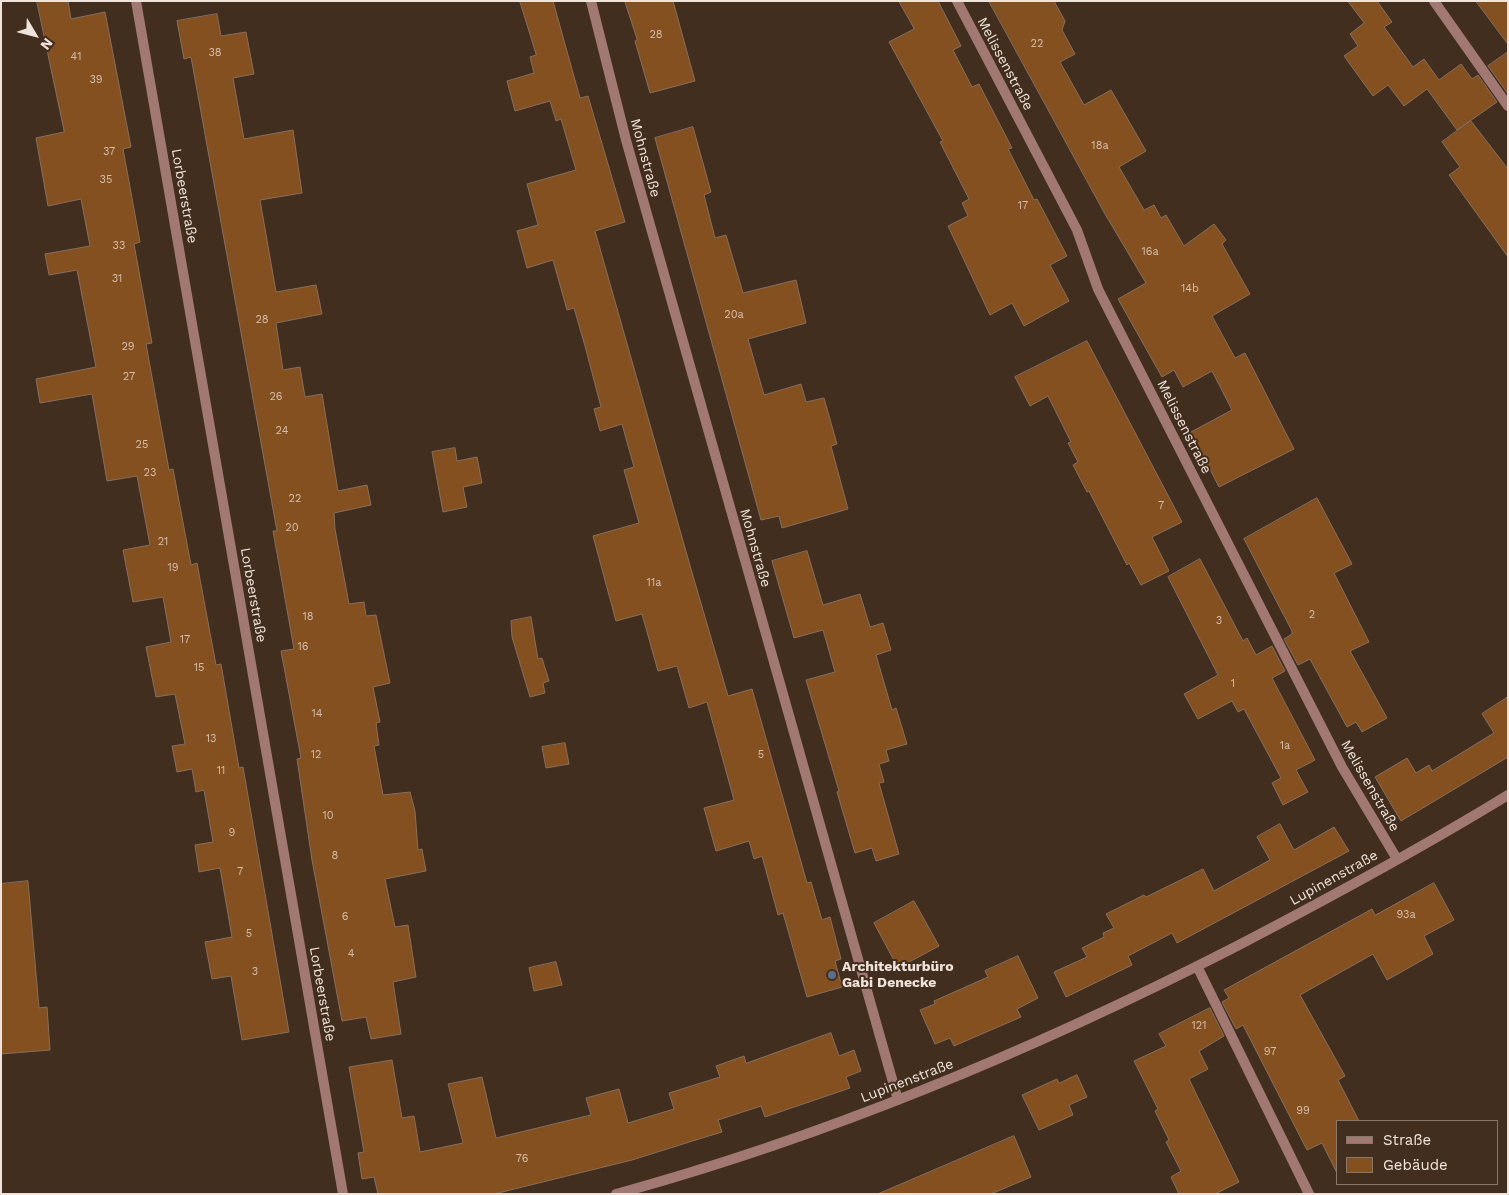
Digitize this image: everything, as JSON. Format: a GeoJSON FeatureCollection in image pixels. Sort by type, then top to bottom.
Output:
{"type":"FeatureCollection","features":[{"type":"Feature","properties":{"kind":"street","name":"Lorbeerstraße"},"geometry":{"type":"LineString","coordinates":[[136,1],[343,1194]]}},
{"type":"Feature","properties":{"kind":"street","name":"Mohnstraße"},"geometry":{"type":"LineString","coordinates":[[591,1],[626,140],[898,1100]]}},
{"type":"Feature","properties":{"kind":"street","name":"Melissenstraße"},"geometry":{"type":"LineString","coordinates":[[957,1],[1077,230],[1098,289],[1328,740],[1397,860]]}},
{"type":"Feature","properties":{"kind":"street"},"geometry":{"type":"LineString","coordinates":[[1434,1],[1508,106]]}},
{"type":"Feature","properties":{"kind":"street","name":"Lupinenstraße"},"geometry":{"type":"LineString","coordinates":[[616,1194],[682,1176],[782,1144],[992,1063],[1088,1020],[1309,909],[1508,795]]}},
{"type":"Feature","properties":{"kind":"street"},"geometry":{"type":"LineString","coordinates":[[1197,966],[1309,1194]]}},
{"type":"Feature","properties":{"kind":"building"},"geometry":{"type":"Polygon","coordinates":[[[37,1],[68,1],[71,19],[105,12],[131,147],[123,149],[140,242],[134,244],[152,343],[146,344],[169,470],[173,469],[191,565],[197,563],[216,665],[221,664],[239,768],[243,767],[289,1032],[242,1040],[231,976],[212,979],[205,942],[232,937],[220,868],[199,872],[195,845],[213,842],[204,790],[196,792],[192,769],[177,772],[172,746],[185,744],[175,694],[156,697],[146,647],[171,642],[163,597],[133,602],[123,550],[150,545],[137,476],[107,481],[92,394],[40,403],[36,379],[96,367],[77,270],[49,275],[45,254],[90,246],[81,199],[48,206],[36,138],[64,132],[37,1]]]}},
{"type":"Feature","properties":{"kind":"building"},"geometry":{"type":"Polygon","coordinates":[[[520,1],[553,1],[580,98],[588,96],[625,222],[595,231],[691,569],[728,696],[752,689],[807,883],[811,882],[822,920],[830,917],[841,959],[835,961],[842,987],[807,997],[783,913],[778,915],[762,856],[754,859],[749,841],[716,851],[704,808],[734,800],[707,702],[689,708],[677,666],[658,671],[642,614],[616,621],[593,536],[639,523],[624,470],[634,467],[622,424],[600,431],[594,409],[601,407],[585,346],[574,308],[567,310],[553,260],[527,268],[517,231],[538,225],[527,184],[576,170],[561,119],[556,121],[550,101],[515,111],[507,81],[534,73],[530,57],[536,55],[520,1]]]}},
{"type":"Feature","properties":{"kind":"building"},"geometry":{"type":"Polygon","coordinates":[[[625,1],[673,1],[695,81],[650,93],[625,1]]]}},
{"type":"Feature","properties":{"kind":"building"},"geometry":{"type":"Polygon","coordinates":[[[899,1],[938,1],[961,46],[953,50],[972,87],[979,84],[1012,148],[1008,149],[1034,200],[1037,199],[1067,256],[1050,265],[1069,301],[1024,326],[1012,303],[990,315],[948,226],[968,216],[962,203],[969,199],[940,142],[943,141],[889,42],[914,29],[899,1]]]}},
{"type":"Feature","properties":{"kind":"building"},"geometry":{"type":"Polygon","coordinates":[[[989,1],[1054,1],[1065,21],[1062,30],[1075,54],[1060,62],[1084,105],[1111,90],[1146,151],[1119,167],[1144,210],[1154,205],[1161,218],[1166,215],[1184,246],[1214,224],[1226,240],[1222,244],[1250,294],[1212,316],[1235,358],[1245,353],[1294,449],[1219,487],[1191,432],[1232,410],[1212,371],[1183,387],[1174,370],[1162,377],[1118,299],[1146,283],[1105,214],[989,1]]]}},
{"type":"Feature","properties":{"kind":"building"},"geometry":{"type":"Polygon","coordinates":[[[1348,1],[1377,1],[1392,22],[1384,27],[1413,67],[1424,59],[1439,80],[1461,64],[1472,79],[1478,75],[1497,102],[1457,130],[1427,89],[1404,106],[1388,85],[1373,96],[1344,56],[1358,46],[1350,34],[1364,23],[1348,1]]]}},
{"type":"Feature","properties":{"kind":"building"},"geometry":{"type":"Polygon","coordinates":[[[1476,1],[1508,1],[1508,44],[1476,1]]]}},
{"type":"Feature","properties":{"kind":"building"},"geometry":{"type":"Polygon","coordinates":[[[217,14],[221,36],[246,32],[254,74],[233,78],[244,139],[293,130],[302,193],[260,200],[276,292],[316,285],[322,314],[276,323],[283,370],[300,367],[305,397],[322,394],[338,491],[367,485],[371,505],[334,513],[335,529],[349,604],[364,602],[366,616],[376,615],[390,683],[373,687],[380,722],[376,723],[379,745],[374,746],[383,795],[410,792],[415,811],[418,850],[422,849],[426,871],[385,879],[395,927],[408,925],[416,977],[393,982],[401,1034],[371,1039],[366,1017],[342,1021],[312,860],[297,759],[301,758],[281,651],[294,649],[273,531],[277,531],[191,57],[184,59],[177,21],[217,14]]]}},
{"type":"Feature","properties":{"kind":"building"},"geometry":{"type":"Polygon","coordinates":[[[1508,52],[1508,94],[1488,66],[1508,52]]]}},
{"type":"Feature","properties":{"kind":"building"},"geometry":{"type":"Polygon","coordinates":[[[1471,121],[1508,169],[1508,257],[1449,175],[1460,167],[1442,142],[1471,121]]]}},
{"type":"Feature","properties":{"kind":"building"},"geometry":{"type":"Polygon","coordinates":[[[693,127],[711,192],[704,195],[715,238],[726,235],[743,293],[796,280],[806,323],[748,339],[764,395],[801,384],[806,402],[824,398],[837,444],[831,446],[848,509],[782,528],[779,516],[761,520],[655,138],[693,127]]]}},
{"type":"Feature","properties":{"kind":"building"},"geometry":{"type":"Polygon","coordinates":[[[1087,341],[1182,522],[1152,537],[1169,571],[1141,585],[1129,563],[1127,565],[1089,491],[1087,492],[1073,465],[1078,462],[1068,443],[1071,442],[1048,396],[1030,406],[1015,377],[1087,341]]]}},
{"type":"Feature","properties":{"kind":"building"},"geometry":{"type":"Polygon","coordinates":[[[455,448],[457,461],[477,457],[482,483],[463,487],[467,507],[443,512],[432,452],[455,448]]]}},
{"type":"Feature","properties":{"kind":"building"},"geometry":{"type":"Polygon","coordinates":[[[1317,498],[1352,564],[1334,573],[1369,642],[1350,651],[1387,718],[1362,732],[1356,722],[1347,727],[1310,659],[1298,665],[1284,639],[1292,634],[1292,631],[1244,539],[1317,498]]]}},
{"type":"Feature","properties":{"kind":"building"},"geometry":{"type":"Polygon","coordinates":[[[807,551],[823,605],[860,594],[870,627],[883,623],[891,650],[876,655],[892,710],[896,708],[907,744],[886,750],[889,761],[879,764],[884,782],[879,783],[899,854],[876,861],[872,848],[855,853],[837,792],[839,791],[806,680],[835,672],[823,630],[794,638],[772,561],[807,551]]]}},
{"type":"Feature","properties":{"kind":"building"},"geometry":{"type":"Polygon","coordinates":[[[1200,559],[1243,641],[1247,638],[1256,655],[1272,646],[1285,671],[1272,678],[1315,760],[1296,770],[1308,792],[1283,805],[1272,783],[1281,778],[1244,709],[1238,712],[1232,701],[1198,719],[1184,694],[1218,675],[1168,577],[1200,559]]]}},
{"type":"Feature","properties":{"kind":"building"},"geometry":{"type":"Polygon","coordinates":[[[531,617],[538,659],[542,658],[549,681],[543,683],[545,693],[530,697],[512,637],[511,621],[531,617]]]}},
{"type":"Feature","properties":{"kind":"building"},"geometry":{"type":"Polygon","coordinates":[[[1508,697],[1508,757],[1401,821],[1375,777],[1407,758],[1416,773],[1429,765],[1432,771],[1494,733],[1482,714],[1508,697]]]}},
{"type":"Feature","properties":{"kind":"building"},"geometry":{"type":"Polygon","coordinates":[[[565,743],[569,764],[546,768],[542,747],[565,743]]]}},
{"type":"Feature","properties":{"kind":"building"},"geometry":{"type":"Polygon","coordinates":[[[1280,824],[1294,850],[1334,827],[1349,851],[1177,943],[1172,933],[1128,956],[1132,965],[1066,997],[1054,972],[1087,957],[1082,948],[1104,937],[1103,933],[1114,928],[1106,914],[1203,869],[1214,891],[1270,860],[1257,837],[1280,824]]]}},
{"type":"Feature","properties":{"kind":"building"},"geometry":{"type":"Polygon","coordinates":[[[28,881],[39,1008],[47,1007],[50,1050],[1,1054],[1,884],[28,881]]]}},
{"type":"Feature","properties":{"kind":"building"},"geometry":{"type":"Polygon","coordinates":[[[1434,883],[1454,920],[1424,936],[1433,954],[1387,980],[1373,954],[1300,995],[1345,1076],[1338,1080],[1358,1120],[1336,1120],[1336,1171],[1322,1143],[1307,1150],[1243,1025],[1236,1029],[1222,1002],[1229,998],[1224,990],[1372,909],[1375,915],[1434,883]]]}},
{"type":"Feature","properties":{"kind":"building"},"geometry":{"type":"Polygon","coordinates":[[[914,901],[939,946],[898,968],[874,923],[914,901]]]}},
{"type":"Feature","properties":{"kind":"building"},"geometry":{"type":"Polygon","coordinates":[[[1018,956],[1038,998],[1017,1009],[1021,1017],[954,1046],[950,1038],[935,1044],[920,1010],[935,1004],[934,1001],[988,977],[985,971],[1018,956]]]}},
{"type":"Feature","properties":{"kind":"building"},"geometry":{"type":"Polygon","coordinates":[[[556,962],[562,985],[534,991],[529,968],[556,962]]]}},
{"type":"Feature","properties":{"kind":"building"},"geometry":{"type":"Polygon","coordinates":[[[1210,1008],[1224,1036],[1199,1051],[1208,1069],[1189,1079],[1239,1182],[1215,1194],[1179,1194],[1171,1177],[1181,1171],[1166,1142],[1169,1140],[1155,1111],[1158,1109],[1134,1061],[1166,1046],[1159,1034],[1210,1008]]]}},
{"type":"Feature","properties":{"kind":"building"},"geometry":{"type":"Polygon","coordinates":[[[831,1033],[839,1056],[854,1050],[861,1071],[846,1077],[850,1088],[765,1117],[761,1106],[718,1120],[722,1132],[632,1160],[494,1194],[378,1194],[374,1177],[362,1179],[358,1153],[364,1152],[349,1067],[392,1060],[402,1118],[414,1116],[420,1152],[463,1143],[448,1084],[482,1077],[496,1138],[591,1115],[586,1098],[619,1089],[628,1123],[674,1109],[669,1093],[720,1077],[716,1066],[744,1056],[746,1063],[831,1033]]]}},
{"type":"Feature","properties":{"kind":"building"},"geometry":{"type":"Polygon","coordinates":[[[1077,1075],[1087,1097],[1069,1105],[1073,1115],[1039,1130],[1022,1095],[1057,1079],[1059,1083],[1077,1075]]]}},
{"type":"Feature","properties":{"kind":"building"},"geometry":{"type":"Polygon","coordinates":[[[1014,1136],[1031,1177],[991,1194],[878,1194],[1014,1136]]]}},
{"type":"Feature","properties":{"kind":"place","name":"Architekturbüro Gabi Denecke"},"geometry":{"type":"Point","coordinates":[832,975]}}]}
